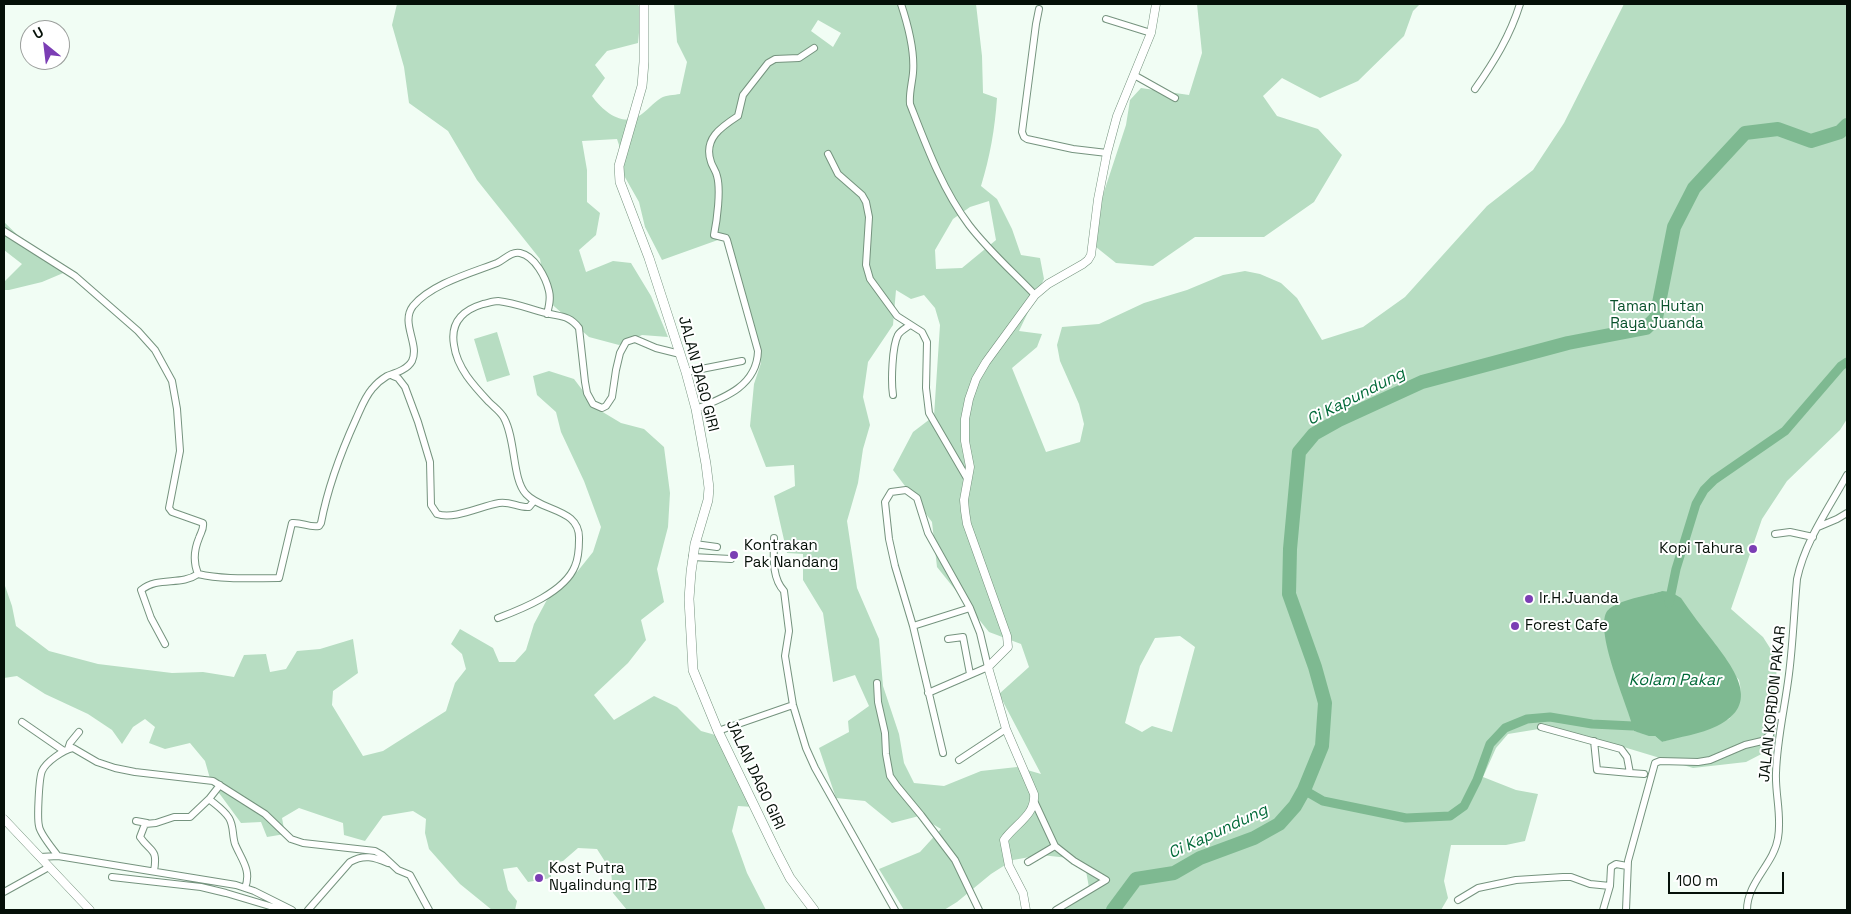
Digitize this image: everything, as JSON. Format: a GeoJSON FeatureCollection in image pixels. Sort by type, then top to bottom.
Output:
{"type":"FeatureCollection","features":[{"type":"Feature","properties":{"kind":"main road","name":"JALAN DAGO GIRI"},"geometry":{"type":"LineString","coordinates":[[644,4],[642,86],[619,166],[620,182],[649,258],[686,372],[696,409],[709,488],[708,500],[692,557],[690,598],[693,670],[718,731],[790,878],[814,910]]}},
{"type":"Feature","properties":{"kind":"street"},"geometry":{"type":"LineString","coordinates":[[901,4],[907,21],[912,52],[913,71],[909,95],[910,104],[930,155],[954,202],[968,224],[981,240],[1035,295]]}},
{"type":"Feature","properties":{"kind":"street"},"geometry":{"type":"LineString","coordinates":[[928,693],[988,666],[1008,647],[1007,636],[968,524],[964,500],[970,467],[965,441],[965,419],[969,399],[976,379],[986,362],[1035,295],[1048,284],[1088,260],[1091,255],[1098,199],[1107,153],[1117,116],[1151,33],[1156,4]]}},
{"type":"Feature","properties":{"kind":"street"},"geometry":{"type":"LineString","coordinates":[[1475,89],[1503,48],[1514,25],[1520,4]]}},
{"type":"Feature","properties":{"kind":"street"},"geometry":{"type":"LineString","coordinates":[[1039,8],[1022,132],[1024,137],[1073,149],[1107,153]]}},
{"type":"Feature","properties":{"kind":"street"},"geometry":{"type":"LineString","coordinates":[[1106,19],[1151,33]]}},
{"type":"Feature","properties":{"kind":"street"},"geometry":{"type":"LineString","coordinates":[[696,409],[721,399],[740,387],[751,376],[758,363],[758,351],[728,240],[714,235],[718,219],[717,177],[710,162],[709,144],[713,135],[738,116],[742,95],[768,63],[775,59],[799,58],[814,48]]}},
{"type":"Feature","properties":{"kind":"street"},"geometry":{"type":"LineString","coordinates":[[1134,75],[1175,98]]}},
{"type":"Feature","properties":{"kind":"street"},"geometry":{"type":"LineString","coordinates":[[828,154],[838,174],[862,195],[866,202],[868,217],[866,265],[870,280],[897,316],[922,332],[927,342],[926,388],[928,413],[968,480]]}},
{"type":"Feature","properties":{"kind":"street"},"geometry":{"type":"LineString","coordinates":[[4,231],[75,276],[104,300],[155,350],[164,364],[172,381],[180,437],[180,451],[169,508],[172,512],[203,523],[204,526],[194,556],[198,574]]}},
{"type":"Feature","properties":{"kind":"street"},"geometry":{"type":"LineString","coordinates":[[165,644],[162,635],[151,618],[141,590],[145,586],[158,582],[186,580],[198,574],[222,578],[279,578],[292,522],[313,527],[319,526],[338,460],[365,399],[371,390],[382,380],[388,376],[393,376],[410,364],[414,356],[408,322],[412,307],[428,294],[462,274],[498,262],[511,254],[520,252],[529,257],[538,267],[549,292],[550,300],[547,314]]}},
{"type":"Feature","properties":{"kind":"street"},"geometry":{"type":"LineString","coordinates":[[498,618],[530,606],[568,578],[575,566],[580,538],[572,520],[564,513],[534,501],[525,494],[519,483],[511,434],[504,417],[474,386],[457,358],[453,336],[455,325],[462,314],[470,308],[496,301],[573,320],[579,328],[587,393],[593,404],[598,407],[606,406],[612,397],[620,353],[626,342],[635,339],[656,348],[680,354]]}},
{"type":"Feature","properties":{"kind":"street"},"geometry":{"type":"LineString","coordinates":[[892,395],[891,380],[895,345],[898,334],[910,325]]}},
{"type":"Feature","properties":{"kind":"street"},"geometry":{"type":"LineString","coordinates":[[686,372],[742,361]]}},
{"type":"Feature","properties":{"kind":"street"},"geometry":{"type":"LineString","coordinates":[[393,376],[398,378],[405,387],[418,422],[430,462],[431,505],[437,514],[450,516],[501,502],[513,503],[524,508],[529,507],[534,501]]}},
{"type":"Feature","properties":{"kind":"street","name":"JALAN KORDON PAKAR"},"geometry":{"type":"LineString","coordinates":[[1747,910],[1748,895],[1774,851],[1778,839],[1776,774],[1782,715],[1790,673],[1797,579],[1804,553],[1847,475]]}},
{"type":"Feature","properties":{"kind":"street"},"geometry":{"type":"LineString","coordinates":[[943,753],[913,626],[894,566],[889,539],[885,502],[888,496],[896,490],[906,490],[916,498],[928,533],[970,608],[980,633],[1006,729],[1034,794],[1035,803],[1055,846],[1074,861],[1106,880],[1056,910]]}},
{"type":"Feature","properties":{"kind":"street"},"geometry":{"type":"LineString","coordinates":[[1818,527],[1847,513]]}},
{"type":"Feature","properties":{"kind":"street"},"geometry":{"type":"LineString","coordinates":[[1775,534],[1790,532],[1813,537]]}},
{"type":"Feature","properties":{"kind":"street"},"geometry":{"type":"LineString","coordinates":[[774,538],[774,568],[781,588],[784,591],[789,631],[785,656],[793,705],[806,748],[815,768],[895,910]]}},
{"type":"Feature","properties":{"kind":"street"},"geometry":{"type":"LineString","coordinates":[[695,544],[717,547]]}},
{"type":"Feature","properties":{"kind":"street"},"geometry":{"type":"LineString","coordinates":[[692,557],[731,560]]}},
{"type":"Feature","properties":{"kind":"street"},"geometry":{"type":"LineString","coordinates":[[913,626],[970,608]]}},
{"type":"Feature","properties":{"kind":"street"},"geometry":{"type":"LineString","coordinates":[[948,639],[964,637],[970,674]]}},
{"type":"Feature","properties":{"kind":"street"},"geometry":{"type":"LineString","coordinates":[[877,683],[878,702],[885,733],[890,776],[954,860],[979,910]]}},
{"type":"Feature","properties":{"kind":"street"},"geometry":{"type":"LineString","coordinates":[[718,731],[793,705]]}},
{"type":"Feature","properties":{"kind":"street"},"geometry":{"type":"LineString","coordinates":[[1626,910],[1627,864],[1655,763],[1660,761],[1698,762],[1710,760],[1745,745],[1762,741],[1770,735],[1774,717],[1782,715]]}},
{"type":"Feature","properties":{"kind":"street"},"geometry":{"type":"LineString","coordinates":[[22,722],[66,750],[76,750],[115,768],[208,780],[220,785],[266,814],[291,839],[313,845],[370,850],[382,855],[396,868]]}},
{"type":"Feature","properties":{"kind":"street"},"geometry":{"type":"LineString","coordinates":[[1541,727],[1621,749],[1627,757],[1630,772]]}},
{"type":"Feature","properties":{"kind":"street"},"geometry":{"type":"LineString","coordinates":[[960,760],[1006,729]]}},
{"type":"Feature","properties":{"kind":"street"},"geometry":{"type":"LineString","coordinates":[[58,856],[39,827],[42,771],[66,750],[79,732]]}},
{"type":"Feature","properties":{"kind":"street"},"geometry":{"type":"LineString","coordinates":[[1594,741],[1597,770],[1644,774]]}},
{"type":"Feature","properties":{"kind":"street"},"geometry":{"type":"LineString","coordinates":[[136,821],[156,824],[174,817],[190,817],[220,785]]}},
{"type":"Feature","properties":{"kind":"street"},"geometry":{"type":"LineString","coordinates":[[208,799],[224,812],[231,821],[235,843],[247,868],[248,875],[245,888]]}},
{"type":"Feature","properties":{"kind":"street"},"geometry":{"type":"LineString","coordinates":[[1026,910],[1024,893],[1009,866],[1004,840],[1025,818],[1035,803]]}},
{"type":"Feature","properties":{"kind":"street"},"geometry":{"type":"LineString","coordinates":[[4,820],[86,909]]}},
{"type":"Feature","properties":{"kind":"street"},"geometry":{"type":"LineString","coordinates":[[147,823],[140,837],[155,854],[154,871]]}},
{"type":"Feature","properties":{"kind":"street"},"geometry":{"type":"LineString","coordinates":[[1028,862],[1055,846]]}},
{"type":"Feature","properties":{"kind":"street"},"geometry":{"type":"LineString","coordinates":[[40,857],[58,856],[245,888],[292,910]]}},
{"type":"Feature","properties":{"kind":"street"},"geometry":{"type":"LineString","coordinates":[[308,910],[343,868],[358,858],[372,856],[410,875],[429,910]]}},
{"type":"Feature","properties":{"kind":"street"},"geometry":{"type":"LineString","coordinates":[[1604,910],[1610,886],[1611,867],[1613,864],[1627,864]]}},
{"type":"Feature","properties":{"kind":"street"},"geometry":{"type":"LineString","coordinates":[[4,892],[48,867]]}},
{"type":"Feature","properties":{"kind":"street"},"geometry":{"type":"LineString","coordinates":[[112,877],[201,887],[226,892],[283,910]]}},
{"type":"Feature","properties":{"kind":"street"},"geometry":{"type":"LineString","coordinates":[[1458,900],[1478,888],[1516,880],[1571,877],[1590,884],[1610,886]]}},
{"type":"Feature","properties":{"kind":"green space","name":"Taman Hutan Raya Juanda"},"geometry":{"type":"Polygon","coordinates":[[[397,4],[638,4],[641,12],[638,43],[607,51],[595,65],[605,78],[592,96],[601,107],[612,115],[619,118],[632,119],[645,112],[663,97],[680,94],[687,62],[677,42],[674,4],[976,4],[982,56],[983,93],[997,98],[992,142],[981,186],[997,199],[1012,229],[1021,255],[1040,258],[1044,279],[1019,331],[1042,334],[1037,347],[1012,368],[1046,452],[1080,442],[1084,424],[1079,404],[1060,361],[1057,345],[1062,327],[1099,324],[1144,303],[1187,290],[1223,275],[1245,271],[1260,274],[1281,283],[1297,298],[1322,340],[1363,327],[1405,297],[1487,206],[1533,170],[1564,123],[1624,4],[1847,4],[1847,419],[1840,430],[1787,481],[1762,519],[1731,609],[1763,637],[1777,659],[1775,747],[1746,762],[1693,768],[1584,735],[1545,728],[1508,734],[1496,748],[1483,777],[1516,790],[1538,794],[1525,841],[1506,845],[1451,845],[1444,881],[1448,898],[1441,910],[1064,910],[1090,893],[1086,871],[1069,858],[1041,855],[1013,860],[991,874],[957,902],[944,910],[904,910],[879,869],[920,852],[941,829],[919,816],[892,823],[865,801],[836,798],[819,748],[849,732],[848,721],[869,706],[855,675],[833,682],[823,613],[803,580],[803,554],[787,553],[774,496],[795,486],[794,465],[766,467],[750,426],[754,384],[761,363],[729,236],[662,260],[645,227],[639,202],[622,172],[622,154],[617,139],[582,141],[587,170],[587,202],[600,213],[596,235],[579,250],[586,272],[613,261],[631,263],[651,296],[668,337],[642,335],[619,345],[589,337],[547,300],[540,259],[477,180],[448,131],[409,103],[404,67],[392,25],[397,4]],[[818,20],[811,31],[833,47],[841,33],[818,20]],[[989,201],[970,207],[953,219],[935,250],[936,269],[962,268],[996,240],[989,201]],[[896,290],[893,325],[868,362],[863,397],[870,425],[863,449],[858,483],[847,521],[857,588],[879,639],[883,686],[899,734],[904,763],[914,783],[944,786],[981,771],[1017,767],[1041,774],[999,694],[1029,667],[1021,644],[989,632],[937,567],[932,522],[893,470],[913,432],[934,416],[940,325],[935,308],[924,295],[911,299],[896,290]],[[1662,591],[1615,605],[1608,610],[1634,731],[1655,736],[1662,742],[1729,719],[1740,701],[1739,680],[1662,591]],[[1180,636],[1155,638],[1140,666],[1125,723],[1142,732],[1152,726],[1172,732],[1195,647],[1180,636]]]}},
{"type":"Feature","properties":{"kind":"green space"},"geometry":{"type":"Polygon","coordinates":[[[1197,4],[1420,4],[1413,11],[1404,36],[1358,81],[1320,98],[1282,78],[1263,96],[1277,116],[1318,129],[1342,155],[1314,202],[1264,237],[1195,237],[1153,266],[1116,263],[1096,247],[1099,207],[1126,125],[1130,100],[1141,88],[1189,95],[1202,53],[1197,4]]]}},
{"type":"Feature","properties":{"kind":"green space"},"geometry":{"type":"Polygon","coordinates":[[[4,222],[32,249],[68,271],[42,282],[4,290],[4,282],[22,264],[4,250],[4,222]]]}},
{"type":"Feature","properties":{"kind":"green space"},"geometry":{"type":"Polygon","coordinates":[[[497,332],[510,375],[487,382],[474,339],[497,332]]]}},
{"type":"Feature","properties":{"kind":"green space"},"geometry":{"type":"Polygon","coordinates":[[[549,371],[574,379],[596,408],[621,423],[644,429],[664,447],[670,493],[668,527],[657,569],[664,602],[641,620],[646,640],[628,663],[594,695],[614,720],[654,696],[677,707],[701,731],[719,736],[753,807],[738,806],[732,831],[747,873],[766,910],[627,910],[613,893],[611,871],[597,849],[578,848],[563,861],[551,864],[551,878],[528,882],[517,867],[503,869],[508,890],[517,901],[515,910],[492,910],[460,884],[429,849],[425,833],[426,819],[413,811],[383,816],[365,841],[344,835],[343,823],[299,808],[282,818],[285,834],[267,837],[261,822],[241,823],[211,782],[205,761],[190,743],[165,749],[149,743],[155,727],[145,719],[133,727],[122,744],[112,730],[88,714],[45,694],[17,676],[4,678],[4,583],[12,606],[16,626],[49,651],[98,664],[172,673],[203,672],[234,677],[244,655],[266,654],[270,672],[286,669],[297,651],[320,649],[353,639],[358,673],[333,691],[332,705],[363,756],[383,751],[446,711],[455,683],[466,669],[462,654],[451,644],[460,629],[493,648],[499,662],[515,662],[526,650],[534,624],[550,594],[577,572],[593,552],[601,527],[584,481],[561,432],[556,412],[537,395],[533,376],[549,371]]]}},
{"type":"Feature","properties":{"kind":"water","name":"Kolam Pakar"},"geometry":{"type":"Polygon","coordinates":[[[1662,591],[1671,592],[1681,598],[1729,663],[1740,686],[1741,697],[1738,707],[1731,717],[1717,726],[1662,742],[1655,736],[1634,731],[1613,669],[1608,650],[1604,619],[1612,606],[1662,591]]]}},
{"type":"Feature","properties":{"kind":"waterway","name":"Ci Kapundung"},"geometry":{"type":"LineString","coordinates":[[1113,910],[1136,879],[1174,873],[1200,858],[1254,838],[1279,824],[1295,806],[1304,790],[1322,746],[1325,703],[1315,667],[1289,594],[1290,549],[1299,452],[1314,434],[1339,420],[1422,382],[1568,343],[1646,328],[1656,318],[1674,227],[1694,188],[1745,133],[1778,129],[1811,141],[1840,132],[1847,125]]}},
{"type":"Feature","properties":{"kind":"waterway"},"geometry":{"type":"LineString","coordinates":[[1669,603],[1676,569],[1696,504],[1704,490],[1714,480],[1785,431],[1841,366],[1847,362]]}},
{"type":"Feature","properties":{"kind":"waterway"},"geometry":{"type":"LineString","coordinates":[[1304,790],[1323,801],[1406,818],[1450,816],[1464,806],[1477,780],[1490,744],[1505,728],[1527,719],[1550,717],[1592,724],[1633,726]]}},
{"type":"Feature","properties":{"kind":"place","name":"Kopi Tahura"},"geometry":{"type":"Point","coordinates":[1753,549]}},
{"type":"Feature","properties":{"kind":"place","name":"Kontrakan Pak Nandang"},"geometry":{"type":"Point","coordinates":[734,555]}},
{"type":"Feature","properties":{"kind":"place","name":"Ir.H.Juanda"},"geometry":{"type":"Point","coordinates":[1529,599]}},
{"type":"Feature","properties":{"kind":"place","name":"Forest Cafe"},"geometry":{"type":"Point","coordinates":[1515,626]}},
{"type":"Feature","properties":{"kind":"place","name":"Kost Putra Nyalindung ITB"},"geometry":{"type":"Point","coordinates":[539,878]}}]}
